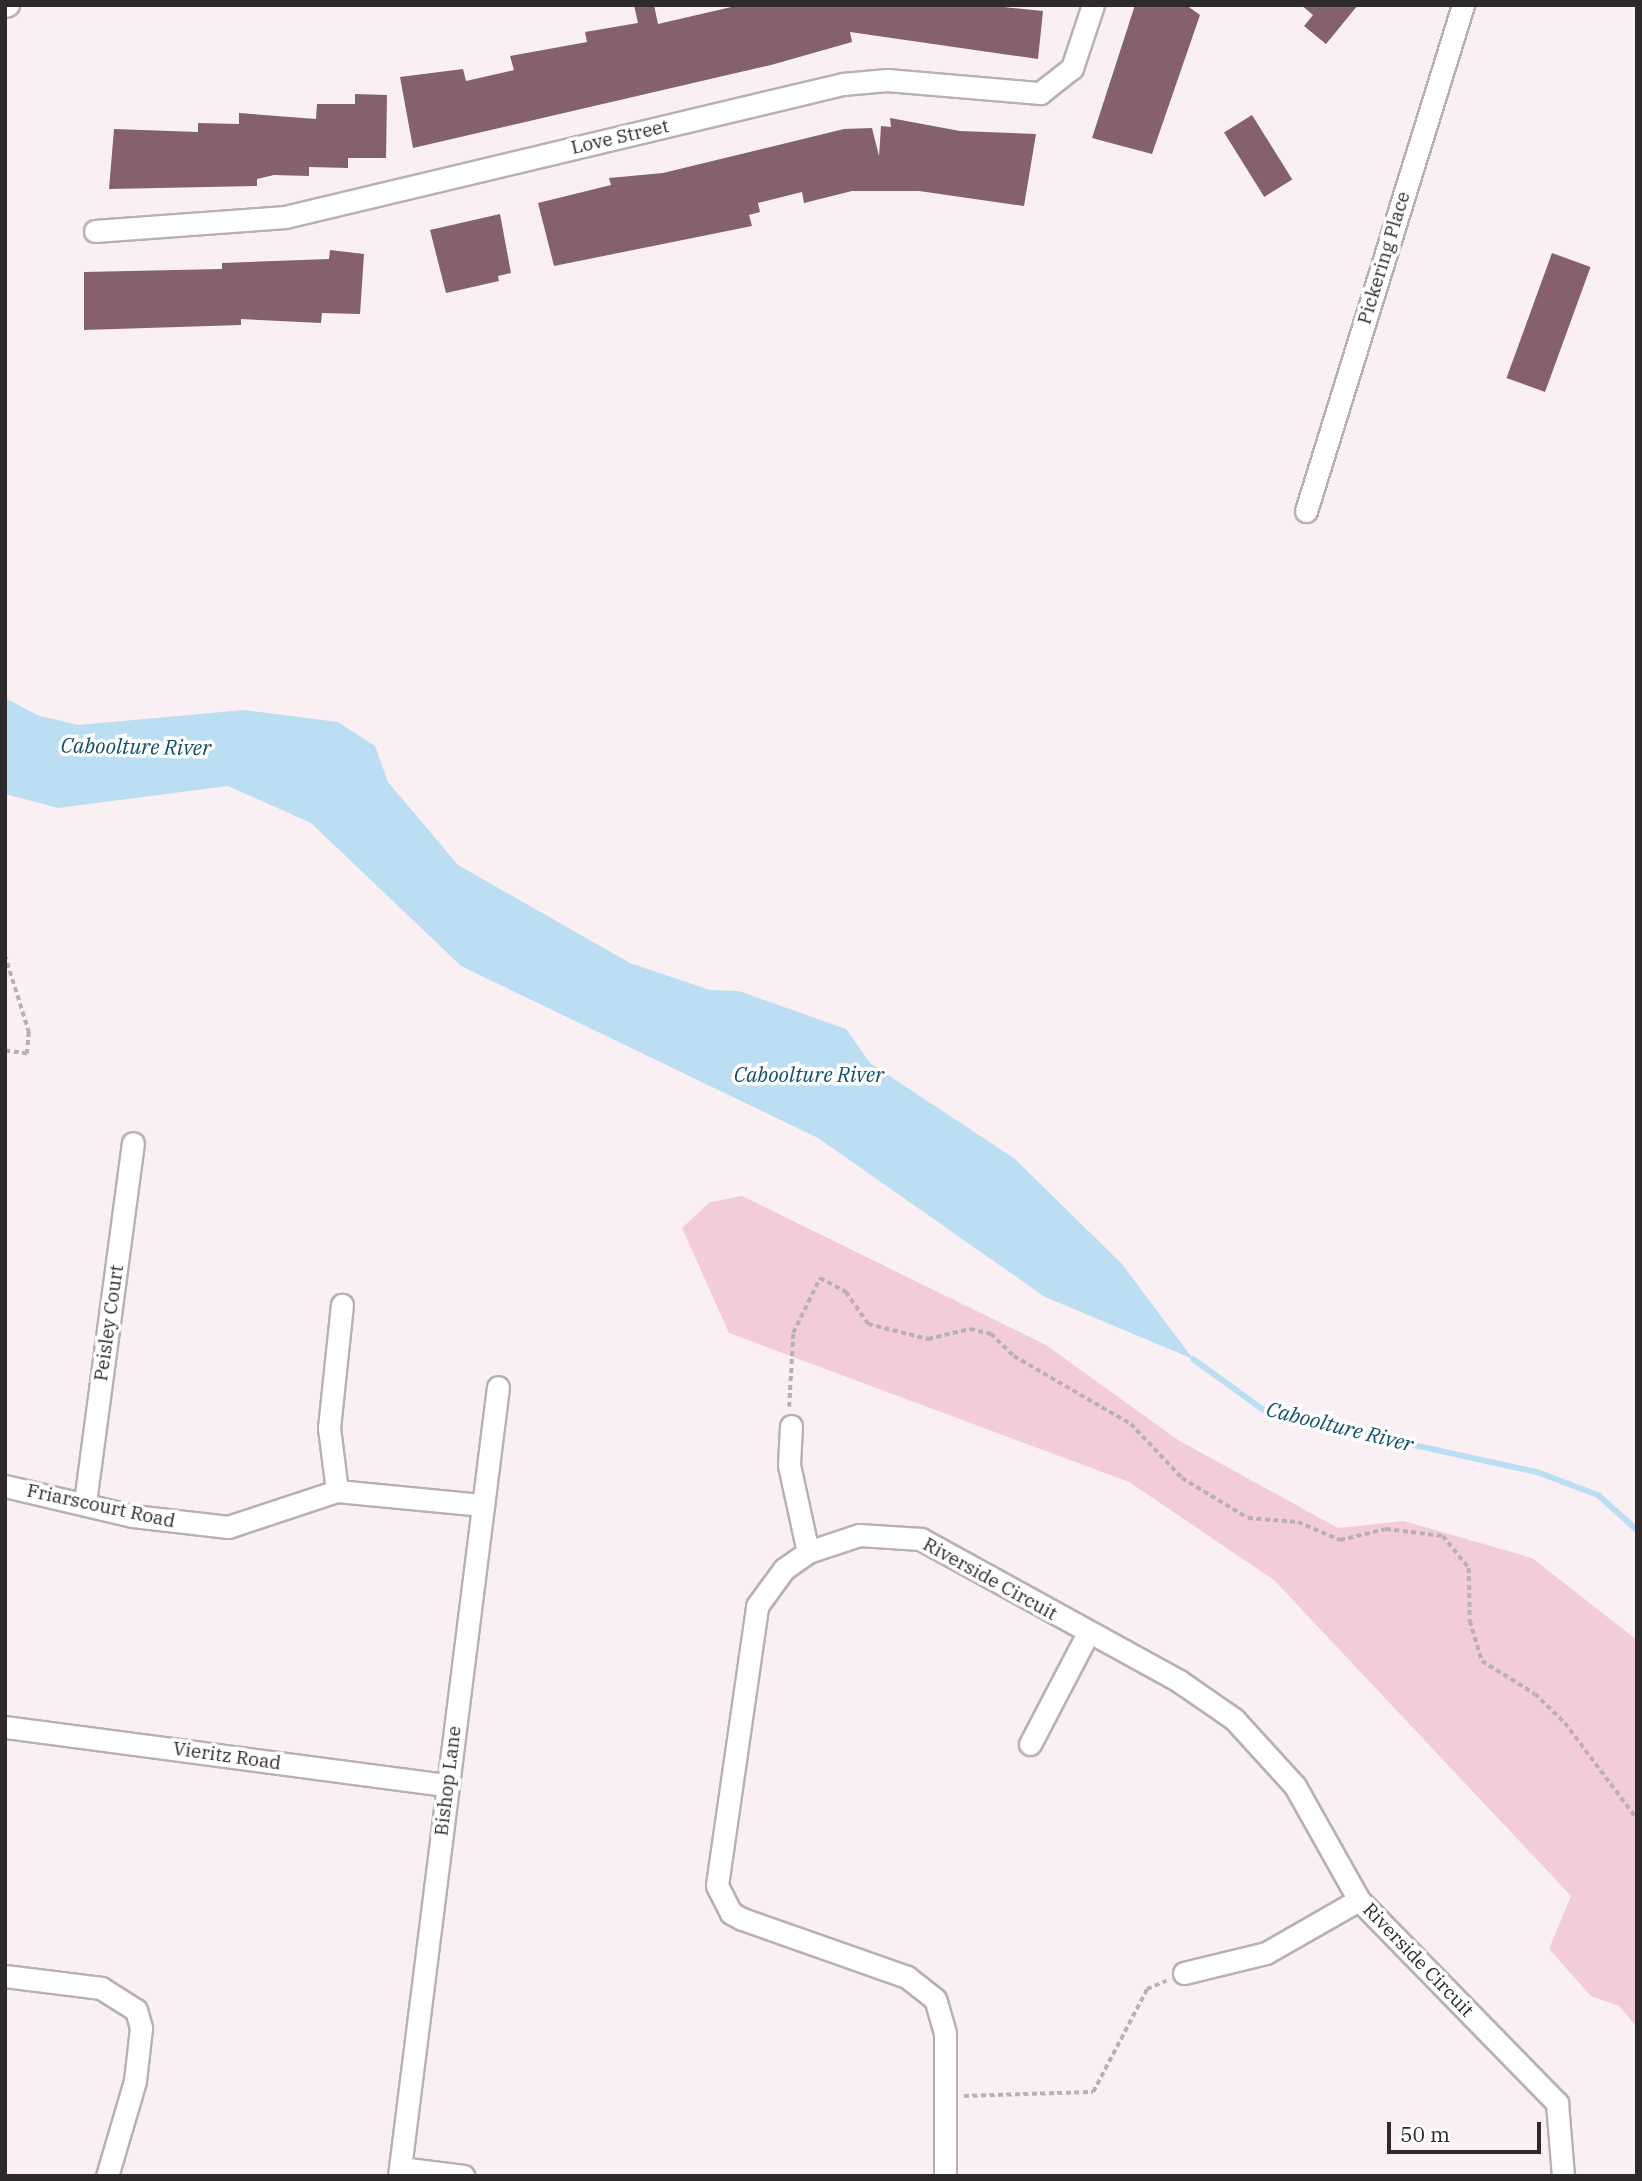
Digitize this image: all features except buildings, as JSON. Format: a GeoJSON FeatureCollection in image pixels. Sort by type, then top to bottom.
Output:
{"type":"FeatureCollection","features":[{"type":"Feature","properties":{"kind":"street","name":"Love Street"},"geometry":{"type":"LineString","coordinates":[[94,232],[285,217],[843,84],[887,80],[1040,93],[1072,68],[1093,5]]}},
{"type":"Feature","properties":{"kind":"street","name":"Pickering Place"},"geometry":{"type":"LineString","coordinates":[[1306,511],[1463,5]]}},
{"type":"Feature","properties":{"kind":"street","name":"Peisley Court"},"geometry":{"type":"LineString","coordinates":[[85,1502],[133,1143]]}},
{"type":"Feature","properties":{"kind":"street"},"geometry":{"type":"LineString","coordinates":[[337,1491],[329,1428],[342,1304]]}},
{"type":"Feature","properties":{"kind":"street","name":"Bishop Lane"},"geometry":{"type":"LineString","coordinates":[[400,2172],[498,1387]]}},
{"type":"Feature","properties":{"kind":"street"},"geometry":{"type":"LineString","coordinates":[[791,1426],[789,1465],[808,1552]]}},
{"type":"Feature","properties":{"kind":"street","name":"Friarscourt Road"},"geometry":{"type":"LineString","coordinates":[[5,1486],[85,1502],[133,1516],[228,1527],[337,1491],[483,1505]]}},
{"type":"Feature","properties":{"kind":"street","name":"Riverside Circuit"},"geometry":{"type":"LineString","coordinates":[[945,2176],[948,2097],[942,2014],[924,1987],[742,1919],[731,1913],[717,1885],[751,1626],[768,1588],[808,1552],[859,1535],[921,1539],[1179,1681],[1271,1754],[1359,1900],[1557,2103],[1563,2176]]}},
{"type":"Feature","properties":{"kind":"street"},"geometry":{"type":"LineString","coordinates":[[1030,1744],[1088,1633]]}},
{"type":"Feature","properties":{"kind":"street","name":"Vieritz Road"},"geometry":{"type":"LineString","coordinates":[[5,1727],[448,1785]]}},
{"type":"Feature","properties":{"kind":"street"},"geometry":{"type":"LineString","coordinates":[[1184,1973],[1266,1952],[1359,1900]]}},
{"type":"Feature","properties":{"kind":"street"},"geometry":{"type":"LineString","coordinates":[[5,1976],[101,1988],[136,2010],[141,2028],[135,2081],[107,2176]]}},
{"type":"Feature","properties":{"kind":"street"},"geometry":{"type":"LineString","coordinates":[[400,2172],[463,2176]]}},
{"type":"Feature","properties":{"kind":"path"},"geometry":{"type":"LineString","coordinates":[[5,955],[29,1031],[27,1054],[5,1051]]}},
{"type":"Feature","properties":{"kind":"path"},"geometry":{"type":"LineString","coordinates":[[791,1426],[787,1391],[793,1333],[820,1278],[841,1287],[868,1324],[928,1339],[970,1329],[991,1334],[1014,1356],[1131,1424],[1182,1478],[1248,1518],[1298,1522],[1340,1540],[1386,1529],[1443,1536],[1469,1567],[1470,1621],[1482,1661],[1535,1694],[1565,1723],[1637,1819]]}},
{"type":"Feature","properties":{"kind":"path"},"geometry":{"type":"LineString","coordinates":[[948,2097],[1093,2092],[1147,1989],[1184,1973]]}},
{"type":"Feature","properties":{"kind":"shaded area"},"geometry":{"type":"Polygon","coordinates":[[[742,1196],[1046,1345],[1178,1440],[1338,1528],[1404,1521],[1532,1558],[1637,1640],[1637,2027],[1619,2006],[1591,1996],[1549,1949],[1571,1896],[1274,1580],[1129,1482],[729,1333],[682,1228],[710,1202],[742,1196]]]}},
{"type":"Feature","properties":{"kind":"water","name":"Caboolture River"},"geometry":{"type":"Polygon","coordinates":[[[5,698],[37,715],[78,725],[244,710],[338,722],[375,746],[388,782],[458,865],[630,963],[710,990],[739,991],[846,1029],[870,1063],[1015,1159],[1122,1264],[1193,1359],[1045,1297],[818,1138],[461,966],[311,823],[228,786],[58,808],[5,794],[5,698]]]}},
{"type":"Feature","properties":{"kind":"waterway","name":"Caboolture River"},"geometry":{"type":"LineString","coordinates":[[1193,1359],[1268,1413],[1537,1472],[1598,1495],[1637,1530]]}}]}
